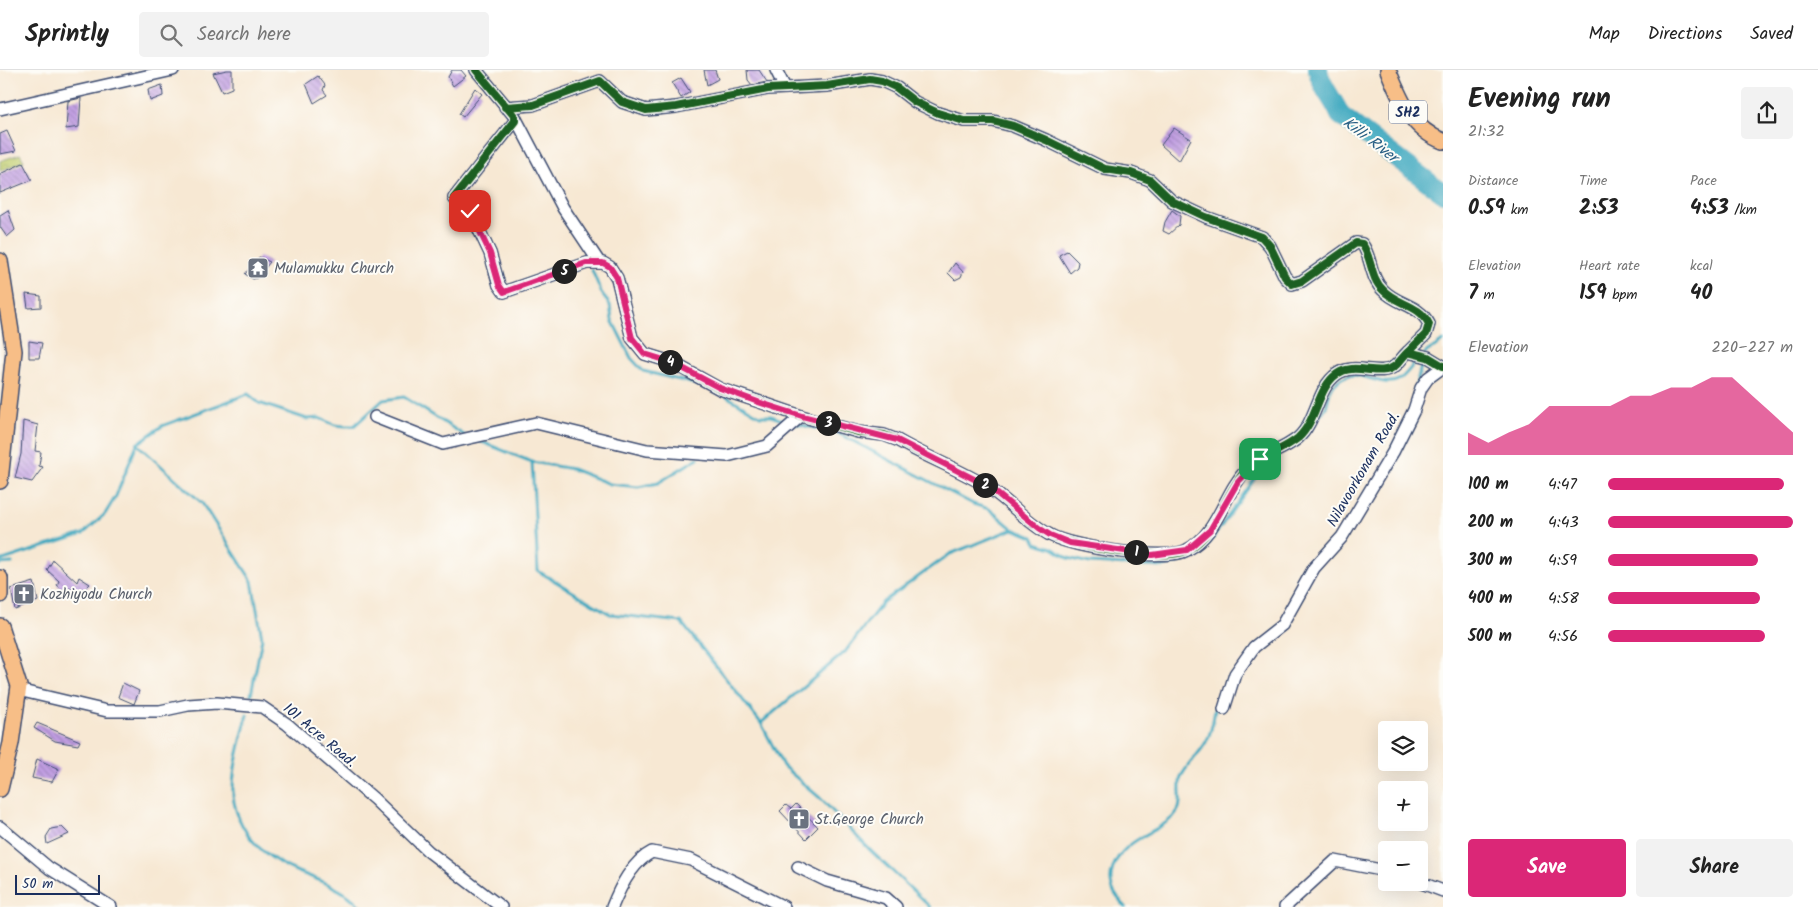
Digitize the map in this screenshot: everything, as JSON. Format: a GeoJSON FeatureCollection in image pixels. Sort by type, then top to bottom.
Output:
{"type":"FeatureCollection","features":[{"type":"Feature","properties":{"kind":"main road","name":"SH2"},"geometry":{"type":"LineString","coordinates":[[1388,70],[1400,99],[1413,121],[1431,137],[1443,141]]}},
{"type":"Feature","properties":{"kind":"main road"},"geometry":{"type":"LineString","coordinates":[[0,261],[14,351],[0,481]]}},
{"type":"Feature","properties":{"kind":"main road"},"geometry":{"type":"LineString","coordinates":[[0,578],[0,594]]}},
{"type":"Feature","properties":{"kind":"main road"},"geometry":{"type":"LineString","coordinates":[[0,626],[18,690],[11,742],[0,789]]}},
{"type":"Feature","properties":{"kind":"street"},"geometry":{"type":"LineString","coordinates":[[0,109],[173,70]]}},
{"type":"Feature","properties":{"kind":"street"},"geometry":{"type":"LineString","coordinates":[[476,70],[514,117],[563,208],[599,262]]}},
{"type":"Feature","properties":{"kind":"street"},"geometry":{"type":"LineString","coordinates":[[776,70],[785,88]]}},
{"type":"Feature","properties":{"kind":"street"},"geometry":{"type":"LineString","coordinates":[[505,107],[533,105],[600,81],[622,102],[646,110],[676,107],[785,88],[877,80],[897,88],[915,102],[944,115],[964,121],[993,121],[1012,126],[1046,140],[1105,170],[1131,173],[1150,180],[1164,195],[1177,204],[1206,217],[1262,237],[1270,246],[1285,277],[1292,284],[1302,281],[1334,256],[1359,242],[1367,251],[1380,288],[1390,296],[1420,311],[1429,324],[1426,334],[1395,366],[1386,369],[1349,368],[1337,374],[1325,388],[1321,401],[1300,436],[1284,448],[1260,459],[1246,471],[1210,530],[1187,550],[1178,553],[1152,555],[1108,550],[1058,538],[1025,517],[994,491],[897,440],[802,416],[720,388],[671,362],[645,354],[632,338],[617,278],[610,267],[599,262],[586,263],[569,268],[504,292],[501,289],[490,253],[470,211],[454,198],[482,160],[507,134],[515,121],[514,117]]}},
{"type":"Feature","properties":{"kind":"street"},"geometry":{"type":"LineString","coordinates":[[1408,352],[1424,356],[1443,367]]}},
{"type":"Feature","properties":{"kind":"street","name":"Nilavoorkonam Road."},"geometry":{"type":"LineString","coordinates":[[1224,709],[1235,674],[1254,647],[1282,625],[1314,568],[1342,537],[1393,452],[1414,410],[1421,388],[1428,378],[1443,367]]}},
{"type":"Feature","properties":{"kind":"street"},"geometry":{"type":"LineString","coordinates":[[375,417],[443,444],[536,423],[647,450],[727,456],[767,446],[802,416]]}},
{"type":"Feature","properties":{"kind":"street","name":"101 Acre Road."},"geometry":{"type":"LineString","coordinates":[[18,690],[107,711],[160,711],[188,705],[218,703],[262,707],[274,714],[374,799],[428,851],[501,907]]}},
{"type":"Feature","properties":{"kind":"street"},"geometry":{"type":"LineString","coordinates":[[0,827],[49,868],[111,907]]}},
{"type":"Feature","properties":{"kind":"street"},"geometry":{"type":"LineString","coordinates":[[612,907],[621,886],[633,869],[645,856],[652,852],[691,860],[784,907]]}},
{"type":"Feature","properties":{"kind":"street"},"geometry":{"type":"LineString","coordinates":[[1285,907],[1335,861],[1378,869]]}},
{"type":"Feature","properties":{"kind":"street"},"geometry":{"type":"LineString","coordinates":[[798,867],[827,882],[886,898],[896,907]]}},
{"type":"Feature","properties":{"kind":"street"},"geometry":{"type":"LineString","coordinates":[[1428,886],[1443,892]]}},
{"type":"Feature","properties":{"kind":"green space"},"geometry":{"type":"Polygon","coordinates":[[[20,154],[24,161],[0,171],[0,161],[20,154]]]}},
{"type":"Feature","properties":{"kind":"building"},"geometry":{"type":"Polygon","coordinates":[[[232,70],[232,88],[222,92],[213,73],[232,70]]]}},
{"type":"Feature","properties":{"kind":"building"},"geometry":{"type":"Polygon","coordinates":[[[452,70],[461,70],[466,76],[453,86],[448,77],[452,70]]]}},
{"type":"Feature","properties":{"kind":"building"},"geometry":{"type":"Polygon","coordinates":[[[704,70],[715,70],[718,79],[707,85],[704,70]]]}},
{"type":"Feature","properties":{"kind":"building"},"geometry":{"type":"Polygon","coordinates":[[[747,70],[759,70],[767,82],[752,85],[748,80],[747,70]]]}},
{"type":"Feature","properties":{"kind":"building"},"geometry":{"type":"Polygon","coordinates":[[[318,76],[325,85],[323,90],[327,95],[314,103],[306,84],[318,76]]]}},
{"type":"Feature","properties":{"kind":"building"},"geometry":{"type":"Polygon","coordinates":[[[681,78],[690,92],[681,98],[672,83],[681,78]]]}},
{"type":"Feature","properties":{"kind":"building"},"geometry":{"type":"Polygon","coordinates":[[[162,85],[163,96],[150,101],[148,90],[162,85]]]}},
{"type":"Feature","properties":{"kind":"building"},"geometry":{"type":"Polygon","coordinates":[[[475,88],[482,94],[463,117],[459,114],[475,88]]]}},
{"type":"Feature","properties":{"kind":"building"},"geometry":{"type":"Polygon","coordinates":[[[81,98],[79,127],[66,129],[68,101],[81,98]]]}},
{"type":"Feature","properties":{"kind":"building"},"geometry":{"type":"Polygon","coordinates":[[[1174,128],[1191,139],[1179,161],[1161,145],[1174,128]]]}},
{"type":"Feature","properties":{"kind":"building"},"geometry":{"type":"Polygon","coordinates":[[[7,131],[16,151],[0,154],[0,134],[7,131]]]}},
{"type":"Feature","properties":{"kind":"building"},"geometry":{"type":"Polygon","coordinates":[[[23,163],[32,180],[0,193],[0,174],[23,163]]]}},
{"type":"Feature","properties":{"kind":"building"},"geometry":{"type":"Polygon","coordinates":[[[8,210],[15,230],[7,237],[0,227],[0,215],[8,210]]]}},
{"type":"Feature","properties":{"kind":"building"},"geometry":{"type":"Polygon","coordinates":[[[1172,210],[1180,216],[1179,225],[1169,234],[1163,231],[1165,222],[1172,210]]]}},
{"type":"Feature","properties":{"kind":"building"},"geometry":{"type":"Polygon","coordinates":[[[1067,251],[1078,262],[1077,267],[1070,273],[1059,255],[1067,251]]]}},
{"type":"Feature","properties":{"kind":"building","name":"Mulamukku Church"},"geometry":{"type":"Polygon","coordinates":[[[259,257],[270,262],[257,278],[253,279],[245,274],[259,257]]]}},
{"type":"Feature","properties":{"kind":"building"},"geometry":{"type":"Polygon","coordinates":[[[955,263],[963,272],[961,277],[955,280],[948,273],[955,263]]]}},
{"type":"Feature","properties":{"kind":"building"},"geometry":{"type":"Polygon","coordinates":[[[26,294],[41,296],[41,307],[28,308],[26,294]]]}},
{"type":"Feature","properties":{"kind":"building"},"geometry":{"type":"Polygon","coordinates":[[[29,341],[42,343],[39,358],[29,358],[29,341]]]}},
{"type":"Feature","properties":{"kind":"building"},"geometry":{"type":"Polygon","coordinates":[[[23,421],[38,425],[35,451],[41,452],[39,466],[43,467],[32,482],[15,478],[21,454],[23,421]]]}},
{"type":"Feature","properties":{"kind":"building"},"geometry":{"type":"Polygon","coordinates":[[[53,560],[77,582],[79,577],[90,584],[85,589],[89,593],[68,588],[65,591],[57,585],[59,581],[47,570],[53,560]]]}},
{"type":"Feature","properties":{"kind":"building","name":"Kozhiyodu Church"},"geometry":{"type":"Polygon","coordinates":[[[34,582],[38,601],[15,610],[11,589],[34,582]]]}},
{"type":"Feature","properties":{"kind":"building"},"geometry":{"type":"Polygon","coordinates":[[[123,683],[139,691],[134,704],[118,697],[123,683]]]}},
{"type":"Feature","properties":{"kind":"building"},"geometry":{"type":"Polygon","coordinates":[[[37,723],[80,741],[78,745],[55,741],[34,728],[37,723]]]}},
{"type":"Feature","properties":{"kind":"building"},"geometry":{"type":"Polygon","coordinates":[[[37,759],[59,769],[52,782],[32,778],[37,759]]]}},
{"type":"Feature","properties":{"kind":"building","name":"St.George Church"},"geometry":{"type":"Polygon","coordinates":[[[796,804],[818,827],[806,839],[780,811],[786,805],[791,809],[796,804]]]}},
{"type":"Feature","properties":{"kind":"building"},"geometry":{"type":"Polygon","coordinates":[[[62,827],[69,834],[47,844],[46,837],[51,829],[62,827]]]}},
{"type":"Feature","properties":{"kind":"waterway","name":"Killi River"},"geometry":{"type":"LineString","coordinates":[[1318,70],[1322,82],[1340,115],[1443,193]]}},
{"type":"Feature","properties":{"kind":"waterway"},"geometry":{"type":"LineString","coordinates":[[592,270],[601,292],[610,305],[612,320],[631,358],[643,371],[707,387]]}},
{"type":"Feature","properties":{"kind":"waterway"},"geometry":{"type":"LineString","coordinates":[[1425,353],[1443,341]]}},
{"type":"Feature","properties":{"kind":"waterway"},"geometry":{"type":"LineString","coordinates":[[1316,420],[1326,407],[1331,389],[1339,380],[1346,376],[1354,375],[1377,381],[1393,382],[1403,377],[1419,358]]}},
{"type":"Feature","properties":{"kind":"waterway"},"geometry":{"type":"LineString","coordinates":[[1415,389],[1423,359]]}},
{"type":"Feature","properties":{"kind":"waterway"},"geometry":{"type":"LineString","coordinates":[[0,561],[83,534],[105,514],[116,496],[137,444],[162,426],[248,394],[259,403],[307,419],[319,418],[335,425],[345,426],[354,426],[383,400],[404,397],[464,435]]}},
{"type":"Feature","properties":{"kind":"waterway"},"geometry":{"type":"LineString","coordinates":[[726,396],[760,416],[771,416],[785,421]]}},
{"type":"Feature","properties":{"kind":"waterway"},"geometry":{"type":"LineString","coordinates":[[797,424],[814,428],[828,428],[973,504],[989,509],[1013,529],[1033,537],[1036,543],[1052,548],[1068,558],[1090,563],[1163,567],[1191,558],[1210,542],[1268,460]]}},
{"type":"Feature","properties":{"kind":"waterway"},"geometry":{"type":"LineString","coordinates":[[477,440],[532,462],[572,469],[610,484],[638,487],[658,483],[698,458]]}},
{"type":"Feature","properties":{"kind":"waterway"},"geometry":{"type":"LineString","coordinates":[[137,444],[202,503],[252,581],[262,638],[251,695]]}},
{"type":"Feature","properties":{"kind":"waterway"},"geometry":{"type":"LineString","coordinates":[[532,462],[538,571],[610,614],[681,622],[761,723],[845,652],[883,602],[950,554],[1013,529]]}},
{"type":"Feature","properties":{"kind":"waterway"},"geometry":{"type":"LineString","coordinates":[[0,564],[12,563]]}},
{"type":"Feature","properties":{"kind":"waterway"},"geometry":{"type":"LineString","coordinates":[[1126,907],[1118,898],[1111,885],[1113,868],[1118,857],[1126,848],[1174,816],[1179,808],[1181,777],[1207,740],[1215,710],[1226,686]]}},
{"type":"Feature","properties":{"kind":"waterway"},"geometry":{"type":"LineString","coordinates":[[247,715],[233,782],[234,802],[237,815],[243,826],[257,845],[276,861],[324,882],[348,895],[361,907]]}},
{"type":"Feature","properties":{"kind":"waterway"},"geometry":{"type":"LineString","coordinates":[[761,723],[783,766],[820,798],[871,851],[930,907]]}},
{"type":"Feature","properties":{"kind":"cycle path"},"geometry":{"type":"LineString","coordinates":[[476,70],[515,117],[515,121],[454,198],[470,211],[490,253],[499,285],[504,292],[587,263],[603,263],[610,267],[617,278],[632,338],[645,354],[671,362],[720,389],[801,416],[858,432],[884,435],[897,440],[981,483],[1041,529],[1061,540],[1119,552],[1140,554],[1176,553],[1187,550],[1198,543],[1206,534],[1247,469],[1259,460],[1292,442],[1304,431],[1325,388],[1337,374],[1351,369],[1389,369],[1395,366],[1408,352],[1428,357],[1443,366]]}},
{"type":"Feature","properties":{"kind":"cycle path"},"geometry":{"type":"LineString","coordinates":[[505,107],[533,105],[600,81],[622,102],[646,110],[676,107],[768,89],[827,86],[870,79],[882,81],[897,88],[915,102],[938,113],[964,121],[993,121],[1013,126],[1105,169],[1131,173],[1150,180],[1172,201],[1206,217],[1262,237],[1270,246],[1285,277],[1292,284],[1302,281],[1356,243],[1362,244],[1368,255],[1373,274],[1383,290],[1395,299],[1420,312],[1429,324],[1426,334],[1408,352]]}},
{"type":"Feature","properties":{"kind":"place","name":"Mulamukku Church"},"geometry":{"type":"Point","coordinates":[258,268]}},
{"type":"Feature","properties":{"kind":"place","name":"Kozhiyodu Church"},"geometry":{"type":"Point","coordinates":[24,594]}},
{"type":"Feature","properties":{"kind":"place","name":"St.George Church"},"geometry":{"type":"Point","coordinates":[799,819]}},
{"type":"Feature","properties":{"kind":"route"},"geometry":{"type":"LineString","coordinates":[[470,211],[490,253],[499,285],[504,292],[586,263],[603,263],[610,267],[617,278],[629,330],[639,349],[645,354],[671,362],[720,388],[758,402],[858,432],[884,435],[897,440],[915,451],[980,482],[994,491],[1039,528],[1050,535],[1070,543],[1152,555],[1178,553],[1187,550],[1204,538],[1238,482],[1246,471],[1260,459]]}}]}
